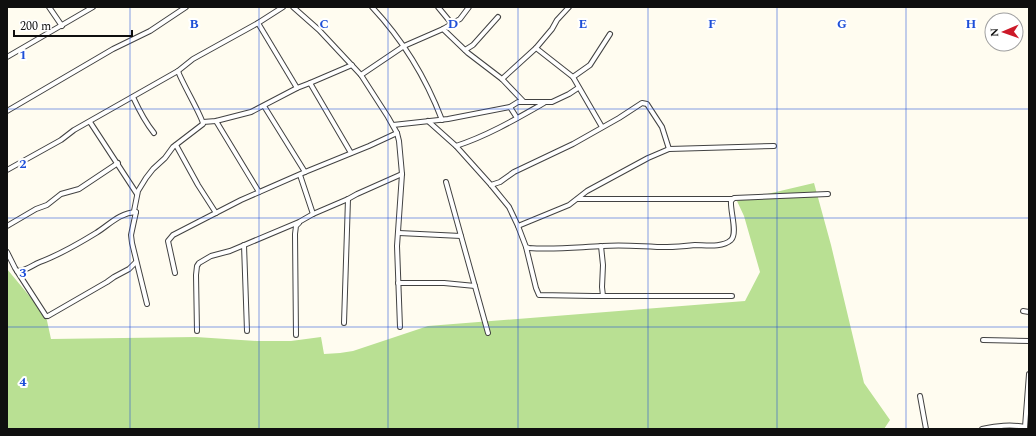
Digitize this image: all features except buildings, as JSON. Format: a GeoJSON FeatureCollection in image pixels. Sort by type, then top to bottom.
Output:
{"type":"FeatureCollection","features":[{"type":"Feature","properties":{"kind":"street"},"geometry":{"type":"LineString","coordinates":[[49,7],[62,26]]}},
{"type":"Feature","properties":{"kind":"street"},"geometry":{"type":"LineString","coordinates":[[7,58],[93,7]]}},
{"type":"Feature","properties":{"kind":"street"},"geometry":{"type":"LineString","coordinates":[[7,111],[113,49],[150,31],[186,7]]}},
{"type":"Feature","properties":{"kind":"street"},"geometry":{"type":"LineString","coordinates":[[7,170],[61,140],[74,130],[90,122],[108,110],[178,71],[192,59],[258,23],[283,7]]}},
{"type":"Feature","properties":{"kind":"street"},"geometry":{"type":"LineString","coordinates":[[293,7],[352,64],[361,75],[397,133],[402,174],[398,246],[400,327]]}},
{"type":"Feature","properties":{"kind":"street"},"geometry":{"type":"LineString","coordinates":[[372,7],[404,46],[433,97],[442,120]]}},
{"type":"Feature","properties":{"kind":"street"},"geometry":{"type":"LineString","coordinates":[[438,7],[452,24]]}},
{"type":"Feature","properties":{"kind":"street"},"geometry":{"type":"LineString","coordinates":[[361,75],[404,46],[460,19],[469,7]]}},
{"type":"Feature","properties":{"kind":"street"},"geometry":{"type":"LineString","coordinates":[[502,79],[536,48],[569,7]]}},
{"type":"Feature","properties":{"kind":"street"},"geometry":{"type":"LineString","coordinates":[[465,50],[473,45],[498,17]]}},
{"type":"Feature","properties":{"kind":"street"},"geometry":{"type":"LineString","coordinates":[[258,23],[297,88]]}},
{"type":"Feature","properties":{"kind":"street"},"geometry":{"type":"LineString","coordinates":[[442,29],[465,50],[502,79],[523,101]]}},
{"type":"Feature","properties":{"kind":"street"},"geometry":{"type":"LineString","coordinates":[[573,78],[590,65],[610,34]]}},
{"type":"Feature","properties":{"kind":"street"},"geometry":{"type":"LineString","coordinates":[[536,48],[573,78],[602,127]]}},
{"type":"Feature","properties":{"kind":"street"},"geometry":{"type":"LineString","coordinates":[[203,122],[216,121],[251,112],[297,88],[310,84],[352,64]]}},
{"type":"Feature","properties":{"kind":"street"},"geometry":{"type":"LineString","coordinates":[[147,304],[132,243],[137,194],[146,178],[176,145],[200,128],[203,122],[203,118],[178,71]]}},
{"type":"Feature","properties":{"kind":"street"},"geometry":{"type":"LineString","coordinates":[[310,84],[351,153]]}},
{"type":"Feature","properties":{"kind":"street"},"geometry":{"type":"LineString","coordinates":[[393,125],[442,120],[510,108],[518,102],[523,101],[544,103],[552,102],[578,88]]}},
{"type":"Feature","properties":{"kind":"street"},"geometry":{"type":"LineString","coordinates":[[133,97],[145,120],[154,133]]}},
{"type":"Feature","properties":{"kind":"street"},"geometry":{"type":"LineString","coordinates":[[456,146],[472,141],[544,103]]}},
{"type":"Feature","properties":{"kind":"street"},"geometry":{"type":"LineString","coordinates":[[491,185],[500,182],[514,172],[573,144],[621,117],[640,104],[647,104],[662,127],[669,149]]}},
{"type":"Feature","properties":{"kind":"street"},"geometry":{"type":"LineString","coordinates":[[264,106],[305,172]]}},
{"type":"Feature","properties":{"kind":"street"},"geometry":{"type":"LineString","coordinates":[[510,108],[517,118]]}},
{"type":"Feature","properties":{"kind":"street"},"geometry":{"type":"LineString","coordinates":[[216,121],[259,192]]}},
{"type":"Feature","properties":{"kind":"street"},"geometry":{"type":"LineString","coordinates":[[428,121],[456,146],[509,207],[526,248],[539,295],[732,296]]}},
{"type":"Feature","properties":{"kind":"street"},"geometry":{"type":"LineString","coordinates":[[90,122],[137,194]]}},
{"type":"Feature","properties":{"kind":"street"},"geometry":{"type":"LineString","coordinates":[[175,273],[168,241],[169,238],[183,228],[192,226],[259,192],[397,133]]}},
{"type":"Feature","properties":{"kind":"street"},"geometry":{"type":"LineString","coordinates":[[176,145],[198,185],[216,213]]}},
{"type":"Feature","properties":{"kind":"street"},"geometry":{"type":"LineString","coordinates":[[518,226],[566,206],[586,192],[648,158],[669,149],[774,146]]}},
{"type":"Feature","properties":{"kind":"street"},"geometry":{"type":"LineString","coordinates":[[7,226],[47,204],[61,194],[79,189],[118,163]]}},
{"type":"Feature","properties":{"kind":"street"},"geometry":{"type":"LineString","coordinates":[[197,331],[196,275],[197,266],[200,263],[211,256],[230,251],[299,222],[313,214],[402,174]]}},
{"type":"Feature","properties":{"kind":"street"},"geometry":{"type":"LineString","coordinates":[[300,175],[313,214]]}},
{"type":"Feature","properties":{"kind":"street"},"geometry":{"type":"LineString","coordinates":[[446,182],[488,333]]}},
{"type":"Feature","properties":{"kind":"street"},"geometry":{"type":"LineString","coordinates":[[578,199],[732,199],[739,197],[828,194]]}},
{"type":"Feature","properties":{"kind":"street"},"geometry":{"type":"LineString","coordinates":[[344,323],[348,199]]}},
{"type":"Feature","properties":{"kind":"street"},"geometry":{"type":"LineString","coordinates":[[526,248],[710,246],[725,243],[731,239],[734,234],[730,205],[732,199]]}},
{"type":"Feature","properties":{"kind":"street"},"geometry":{"type":"LineString","coordinates":[[18,271],[25,271],[39,262],[45,261],[96,233],[119,217],[128,213],[136,212]]}},
{"type":"Feature","properties":{"kind":"street"},"geometry":{"type":"LineString","coordinates":[[296,335],[295,234],[296,226],[299,222]]}},
{"type":"Feature","properties":{"kind":"street"},"geometry":{"type":"LineString","coordinates":[[399,233],[461,236]]}},
{"type":"Feature","properties":{"kind":"street"},"geometry":{"type":"LineString","coordinates":[[244,245],[246,331]]}},
{"type":"Feature","properties":{"kind":"street"},"geometry":{"type":"LineString","coordinates":[[601,246],[603,265],[603,296]]}},
{"type":"Feature","properties":{"kind":"street"},"geometry":{"type":"LineString","coordinates":[[7,252],[47,316],[104,284],[114,276],[129,269],[136,262]]}},
{"type":"Feature","properties":{"kind":"street"},"geometry":{"type":"LineString","coordinates":[[398,283],[422,282],[475,286]]}},
{"type":"Feature","properties":{"kind":"street"},"geometry":{"type":"LineString","coordinates":[[1023,311],[1029,312]]}},
{"type":"Feature","properties":{"kind":"street"},"geometry":{"type":"LineString","coordinates":[[983,340],[1029,341]]}},
{"type":"Feature","properties":{"kind":"street"},"geometry":{"type":"LineString","coordinates":[[982,429],[999,426],[1025,428],[1029,374]]}},
{"type":"Feature","properties":{"kind":"street"},"geometry":{"type":"LineString","coordinates":[[920,396],[926,429]]}},
{"type":"Feature","properties":{"kind":"green space"},"geometry":{"type":"Polygon","coordinates":[[[814,183],[831,245],[864,383],[890,420],[884,429],[7,429],[7,269],[46,316],[51,339],[196,337],[257,341],[291,341],[321,337],[324,354],[340,353],[353,351],[428,326],[745,301],[760,272],[744,216],[737,201],[814,183]]]}}]}
